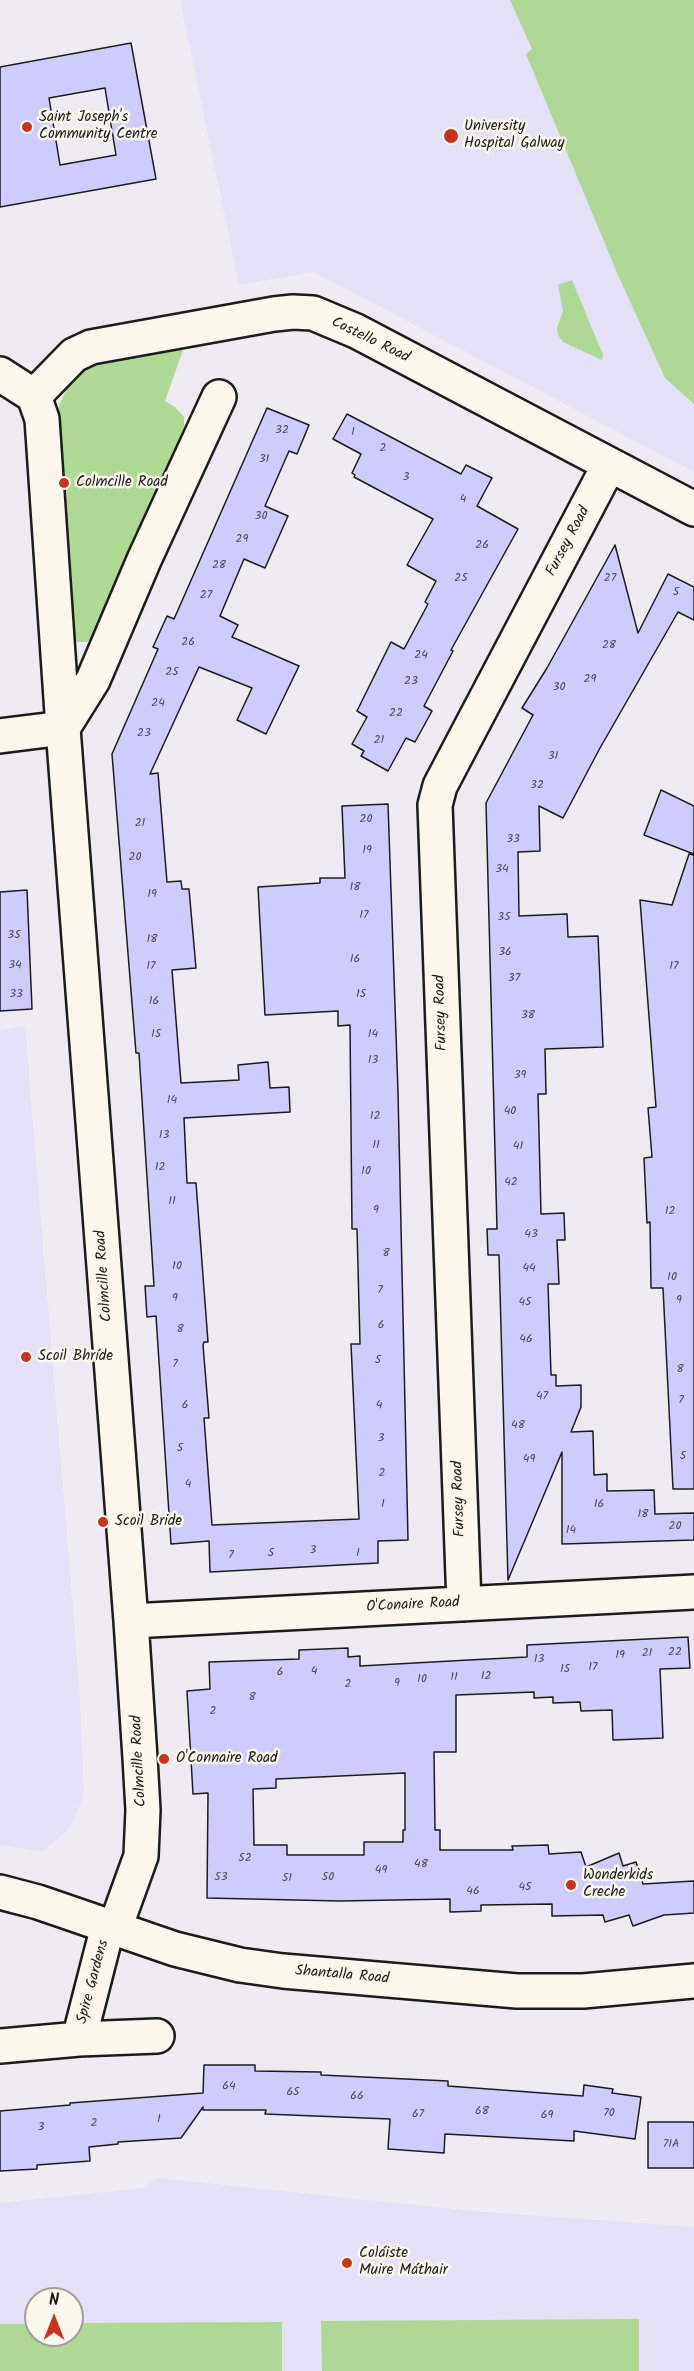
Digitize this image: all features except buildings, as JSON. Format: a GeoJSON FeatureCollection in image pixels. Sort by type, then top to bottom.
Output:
{"type":"FeatureCollection","features":[{"type":"Feature","properties":{"kind":"street","name":"Costello Road"},"geometry":{"type":"LineString","coordinates":[[34,396],[74,355],[91,347],[274,314],[313,313],[356,331],[694,509]]}},
{"type":"Feature","properties":{"kind":"street"},"geometry":{"type":"LineString","coordinates":[[0,374],[34,396]]}},
{"type":"Feature","properties":{"kind":"street","name":"Colmcille Road"},"geometry":{"type":"LineString","coordinates":[[34,396],[42,418],[63,728],[131,1621],[142,1810],[141,1856],[112,1927]]}},
{"type":"Feature","properties":{"kind":"street"},"geometry":{"type":"LineString","coordinates":[[0,736],[63,728],[93,680],[144,560],[219,397]]}},
{"type":"Feature","properties":{"kind":"street","name":"Fursey Road"},"geometry":{"type":"LineString","coordinates":[[464,1604],[435,805],[440,786],[609,465]]}},
{"type":"Feature","properties":{"kind":"street","name":"O'Conaire Road"},"geometry":{"type":"LineString","coordinates":[[131,1621],[694,1592]]}},
{"type":"Feature","properties":{"kind":"street","name":"Shantalla Road"},"geometry":{"type":"LineString","coordinates":[[0,1892],[38,1902],[175,1949],[240,1965],[354,1978],[542,1992],[583,1991],[694,1981]]}},
{"type":"Feature","properties":{"kind":"street","name":"Spire Gardens"},"geometry":{"type":"LineString","coordinates":[[79,2039],[112,1927]]}},
{"type":"Feature","properties":{"kind":"street","name":"Spire Gardens"},"geometry":{"type":"LineString","coordinates":[[0,2046],[79,2039],[157,2036]]}},
{"type":"Feature","properties":{"kind":"shaded area","name":"University Hospital Galway"},"geometry":{"type":"Polygon","coordinates":[[[180,0],[694,0],[694,472],[314,272],[239,285],[180,0]]]}},
{"type":"Feature","properties":{"kind":"shaded area","name":"Scoil Bhríde"},"geometry":{"type":"Polygon","coordinates":[[[25,1026],[79,1683],[84,1796],[70,1828],[42,1852],[0,1845],[0,1030],[25,1026]]]}},
{"type":"Feature","properties":{"kind":"shaded area","name":"Coláiste Muire Máthair"},"geometry":{"type":"Polygon","coordinates":[[[157,2178],[474,2211],[694,2227],[694,2371],[0,2371],[0,2203],[143,2188],[157,2178]]]}},
{"type":"Feature","properties":{"kind":"green space"},"geometry":{"type":"Polygon","coordinates":[[[510,0],[694,0],[694,404],[665,378],[618,275],[526,54],[532,49],[510,0]]]}},
{"type":"Feature","properties":{"kind":"green space"},"geometry":{"type":"Polygon","coordinates":[[[572,280],[603,355],[602,360],[563,342],[558,335],[557,328],[563,311],[558,285],[572,280]]]}},
{"type":"Feature","properties":{"kind":"green space"},"geometry":{"type":"Polygon","coordinates":[[[184,347],[165,401],[175,407],[184,417],[184,428],[94,639],[78,642],[71,637],[56,415],[59,405],[68,386],[85,368],[97,363],[184,347]]]}},
{"type":"Feature","properties":{"kind":"green space"},"geometry":{"type":"Polygon","coordinates":[[[639,2319],[639,2371],[322,2371],[321,2321],[639,2319]]]}},
{"type":"Feature","properties":{"kind":"green space"},"geometry":{"type":"Polygon","coordinates":[[[282,2322],[282,2371],[0,2371],[0,2324],[24,2324],[24,2347],[84,2347],[84,2323],[282,2322]]]}},
{"type":"Feature","properties":{"kind":"place","name":"Saint Joseph's Community Centre"},"geometry":{"type":"Point","coordinates":[27,127]}},
{"type":"Feature","properties":{"kind":"place","name":"University Hospital Galway"},"geometry":{"type":"Point","coordinates":[451,136]}},
{"type":"Feature","properties":{"kind":"place","name":"Colmcille Road"},"geometry":{"type":"Point","coordinates":[64,483]}},
{"type":"Feature","properties":{"kind":"place","name":"Scoil Bhríde"},"geometry":{"type":"Point","coordinates":[26,1357]}},
{"type":"Feature","properties":{"kind":"place","name":"Scoil Bride"},"geometry":{"type":"Point","coordinates":[103,1522]}},
{"type":"Feature","properties":{"kind":"place","name":"O'Connaire Road"},"geometry":{"type":"Point","coordinates":[164,1759]}},
{"type":"Feature","properties":{"kind":"place","name":"Wonderkids Creche"},"geometry":{"type":"Point","coordinates":[571,1885]}},
{"type":"Feature","properties":{"kind":"place","name":"Coláiste Muire Máthair"},"geometry":{"type":"Point","coordinates":[347,2263]}}]}
